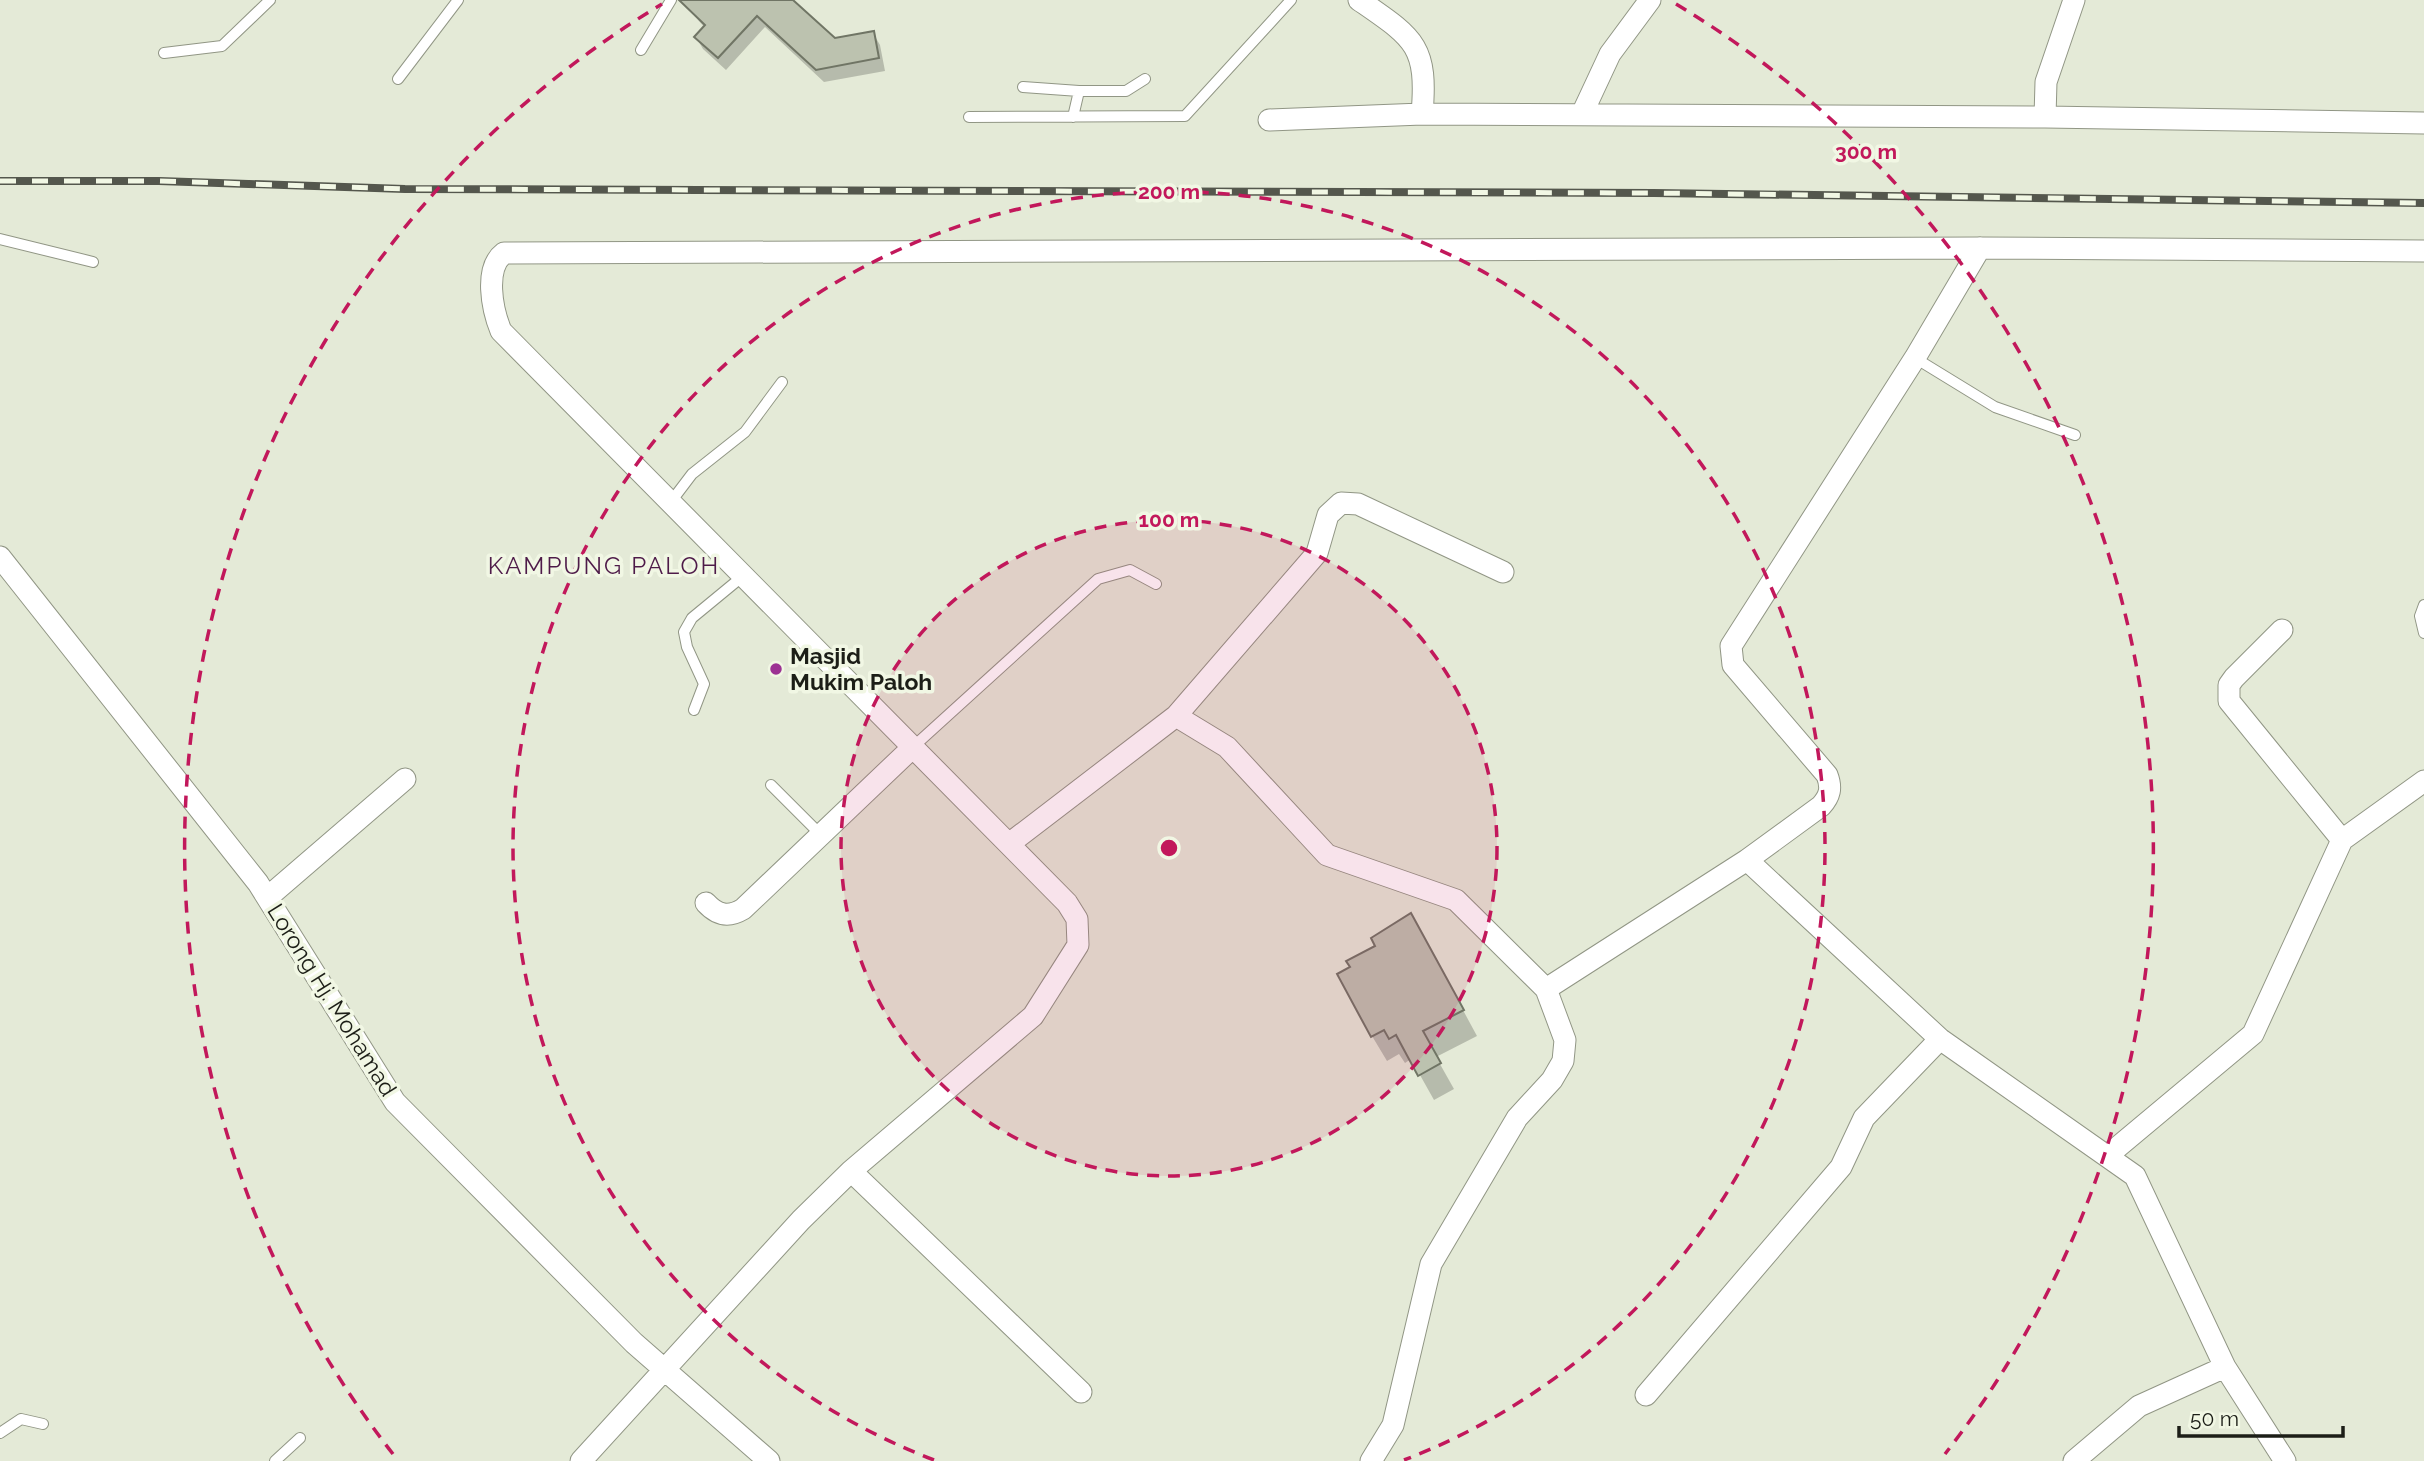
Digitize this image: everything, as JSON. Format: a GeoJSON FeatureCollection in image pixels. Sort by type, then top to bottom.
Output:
{"type":"FeatureCollection","features":[{"type":"Feature","properties":{"kind":"street"},"geometry":{"type":"LineString","coordinates":[[1359,0],[1403,33],[1420,54],[1425,79],[1422,114]]}},
{"type":"Feature","properties":{"kind":"street"},"geometry":{"type":"LineString","coordinates":[[1582,114],[1610,54],[1650,0]]}},
{"type":"Feature","properties":{"kind":"street"},"geometry":{"type":"LineString","coordinates":[[2045,117],[2046,82],[2074,0]]}},
{"type":"Feature","properties":{"kind":"street"},"geometry":{"type":"LineString","coordinates":[[1269,120],[1422,114],[1582,114],[2424,123]]}},
{"type":"Feature","properties":{"kind":"street"},"geometry":{"type":"LineString","coordinates":[[581,1461],[666,1371],[785,1237],[851,1171],[1033,1016],[1076,952],[1080,928],[1075,913],[1009,844],[501,331],[491,276],[497,258],[505,253],[1980,248],[2424,251]]}},
{"type":"Feature","properties":{"kind":"street"},"geometry":{"type":"LineString","coordinates":[[1546,989],[1747,860],[1827,800],[1830,783],[1827,775],[1734,665],[1731,646],[1915,358],[1980,248]]}},
{"type":"Feature","properties":{"kind":"street"},"geometry":{"type":"LineString","coordinates":[[1009,844],[1176,716],[1317,553],[1328,515],[1341,503],[1359,504],[1503,572]]}},
{"type":"Feature","properties":{"kind":"street","name":"Lorong Hj. Mohamad"},"geometry":{"type":"LineString","coordinates":[[0,557],[268,897],[395,1102],[666,1371],[769,1461]]}},
{"type":"Feature","properties":{"kind":"street"},"geometry":{"type":"LineString","coordinates":[[2282,630],[2234,678],[2229,685],[2229,701],[2342,840]]}},
{"type":"Feature","properties":{"kind":"street"},"geometry":{"type":"LineString","coordinates":[[1176,716],[1227,747],[1327,855],[1456,900],[1546,989],[1565,1040],[1563,1061],[1552,1080],[1517,1118],[1431,1264],[1393,1425],[1371,1461]]}},
{"type":"Feature","properties":{"kind":"street"},"geometry":{"type":"LineString","coordinates":[[706,903],[717,913],[735,914],[822,836],[913,747]]}},
{"type":"Feature","properties":{"kind":"street"},"geometry":{"type":"LineString","coordinates":[[268,897],[405,779]]}},
{"type":"Feature","properties":{"kind":"street"},"geometry":{"type":"LineString","coordinates":[[2107,1156],[2253,1034],[2342,840],[2424,781]]}},
{"type":"Feature","properties":{"kind":"street"},"geometry":{"type":"LineString","coordinates":[[1747,860],[1940,1040],[2138,1179],[2225,1367],[2285,1461]]}},
{"type":"Feature","properties":{"kind":"street"},"geometry":{"type":"LineString","coordinates":[[1646,1395],[1841,1167],[1864,1118],[1940,1040]]}},
{"type":"Feature","properties":{"kind":"street"},"geometry":{"type":"LineString","coordinates":[[851,1171],[1081,1392]]}},
{"type":"Feature","properties":{"kind":"street"},"geometry":{"type":"LineString","coordinates":[[2074,1461],[2139,1406],[2225,1367]]}},
{"type":"Feature","properties":{"kind":"lane"},"geometry":{"type":"LineString","coordinates":[[164,53],[222,47],[270,0]]}},
{"type":"Feature","properties":{"kind":"lane"},"geometry":{"type":"LineString","coordinates":[[398,79],[458,0]]}},
{"type":"Feature","properties":{"kind":"lane"},"geometry":{"type":"LineString","coordinates":[[641,50],[671,0]]}},
{"type":"Feature","properties":{"kind":"lane"},"geometry":{"type":"LineString","coordinates":[[969,117],[1185,116],[1291,0]]}},
{"type":"Feature","properties":{"kind":"lane"},"geometry":{"type":"LineString","coordinates":[[1023,87],[1126,91],[1145,79]]}},
{"type":"Feature","properties":{"kind":"lane"},"geometry":{"type":"LineString","coordinates":[[1073,117],[1079,91]]}},
{"type":"Feature","properties":{"kind":"lane"},"geometry":{"type":"LineString","coordinates":[[0,239],[93,262]]}},
{"type":"Feature","properties":{"kind":"lane"},"geometry":{"type":"LineString","coordinates":[[1915,358],[1995,407],[2075,435]]}},
{"type":"Feature","properties":{"kind":"lane"},"geometry":{"type":"LineString","coordinates":[[670,503],[690,476],[745,432],[782,382]]}},
{"type":"Feature","properties":{"kind":"lane"},"geometry":{"type":"LineString","coordinates":[[913,747],[1098,579],[1130,570],[1156,584]]}},
{"type":"Feature","properties":{"kind":"lane"},"geometry":{"type":"LineString","coordinates":[[694,710],[705,684],[687,647],[684,632],[692,618],[743,576]]}},
{"type":"Feature","properties":{"kind":"lane"},"geometry":{"type":"LineString","coordinates":[[2424,606],[2420,617],[2424,633]]}},
{"type":"Feature","properties":{"kind":"lane"},"geometry":{"type":"LineString","coordinates":[[771,785],[822,836]]}},
{"type":"Feature","properties":{"kind":"lane"},"geometry":{"type":"LineString","coordinates":[[0,1433],[21,1419],[43,1424]]}},
{"type":"Feature","properties":{"kind":"lane"},"geometry":{"type":"LineString","coordinates":[[275,1461],[300,1438]]}},
{"type":"Feature","properties":{"kind":"building"},"geometry":{"type":"Polygon","coordinates":[[[679,0],[793,0],[835,38],[874,31],[879,58],[816,70],[757,16],[718,58],[694,37],[705,25],[679,0]]]}},
{"type":"Feature","properties":{"kind":"building"},"geometry":{"type":"Polygon","coordinates":[[[1411,913],[1464,1010],[1423,1031],[1441,1063],[1418,1076],[1396,1035],[1389,1039],[1384,1030],[1371,1037],[1337,974],[1350,967],[1346,961],[1375,946],[1371,938],[1411,913]]]}},
{"type":"Feature","properties":{"kind":"railway"},"geometry":{"type":"LineString","coordinates":[[0,181],[159,181],[405,189],[1654,193],[2424,203]]}},
{"type":"Feature","properties":{"kind":"place","name":"Masjid Mukim Paloh"},"geometry":{"type":"Point","coordinates":[776,669]}},
{"type":"Feature","properties":{"kind":"district","name":"KAMPUNG PALOH"},"geometry":{"type":"Point","coordinates":[604,566]}}]}
